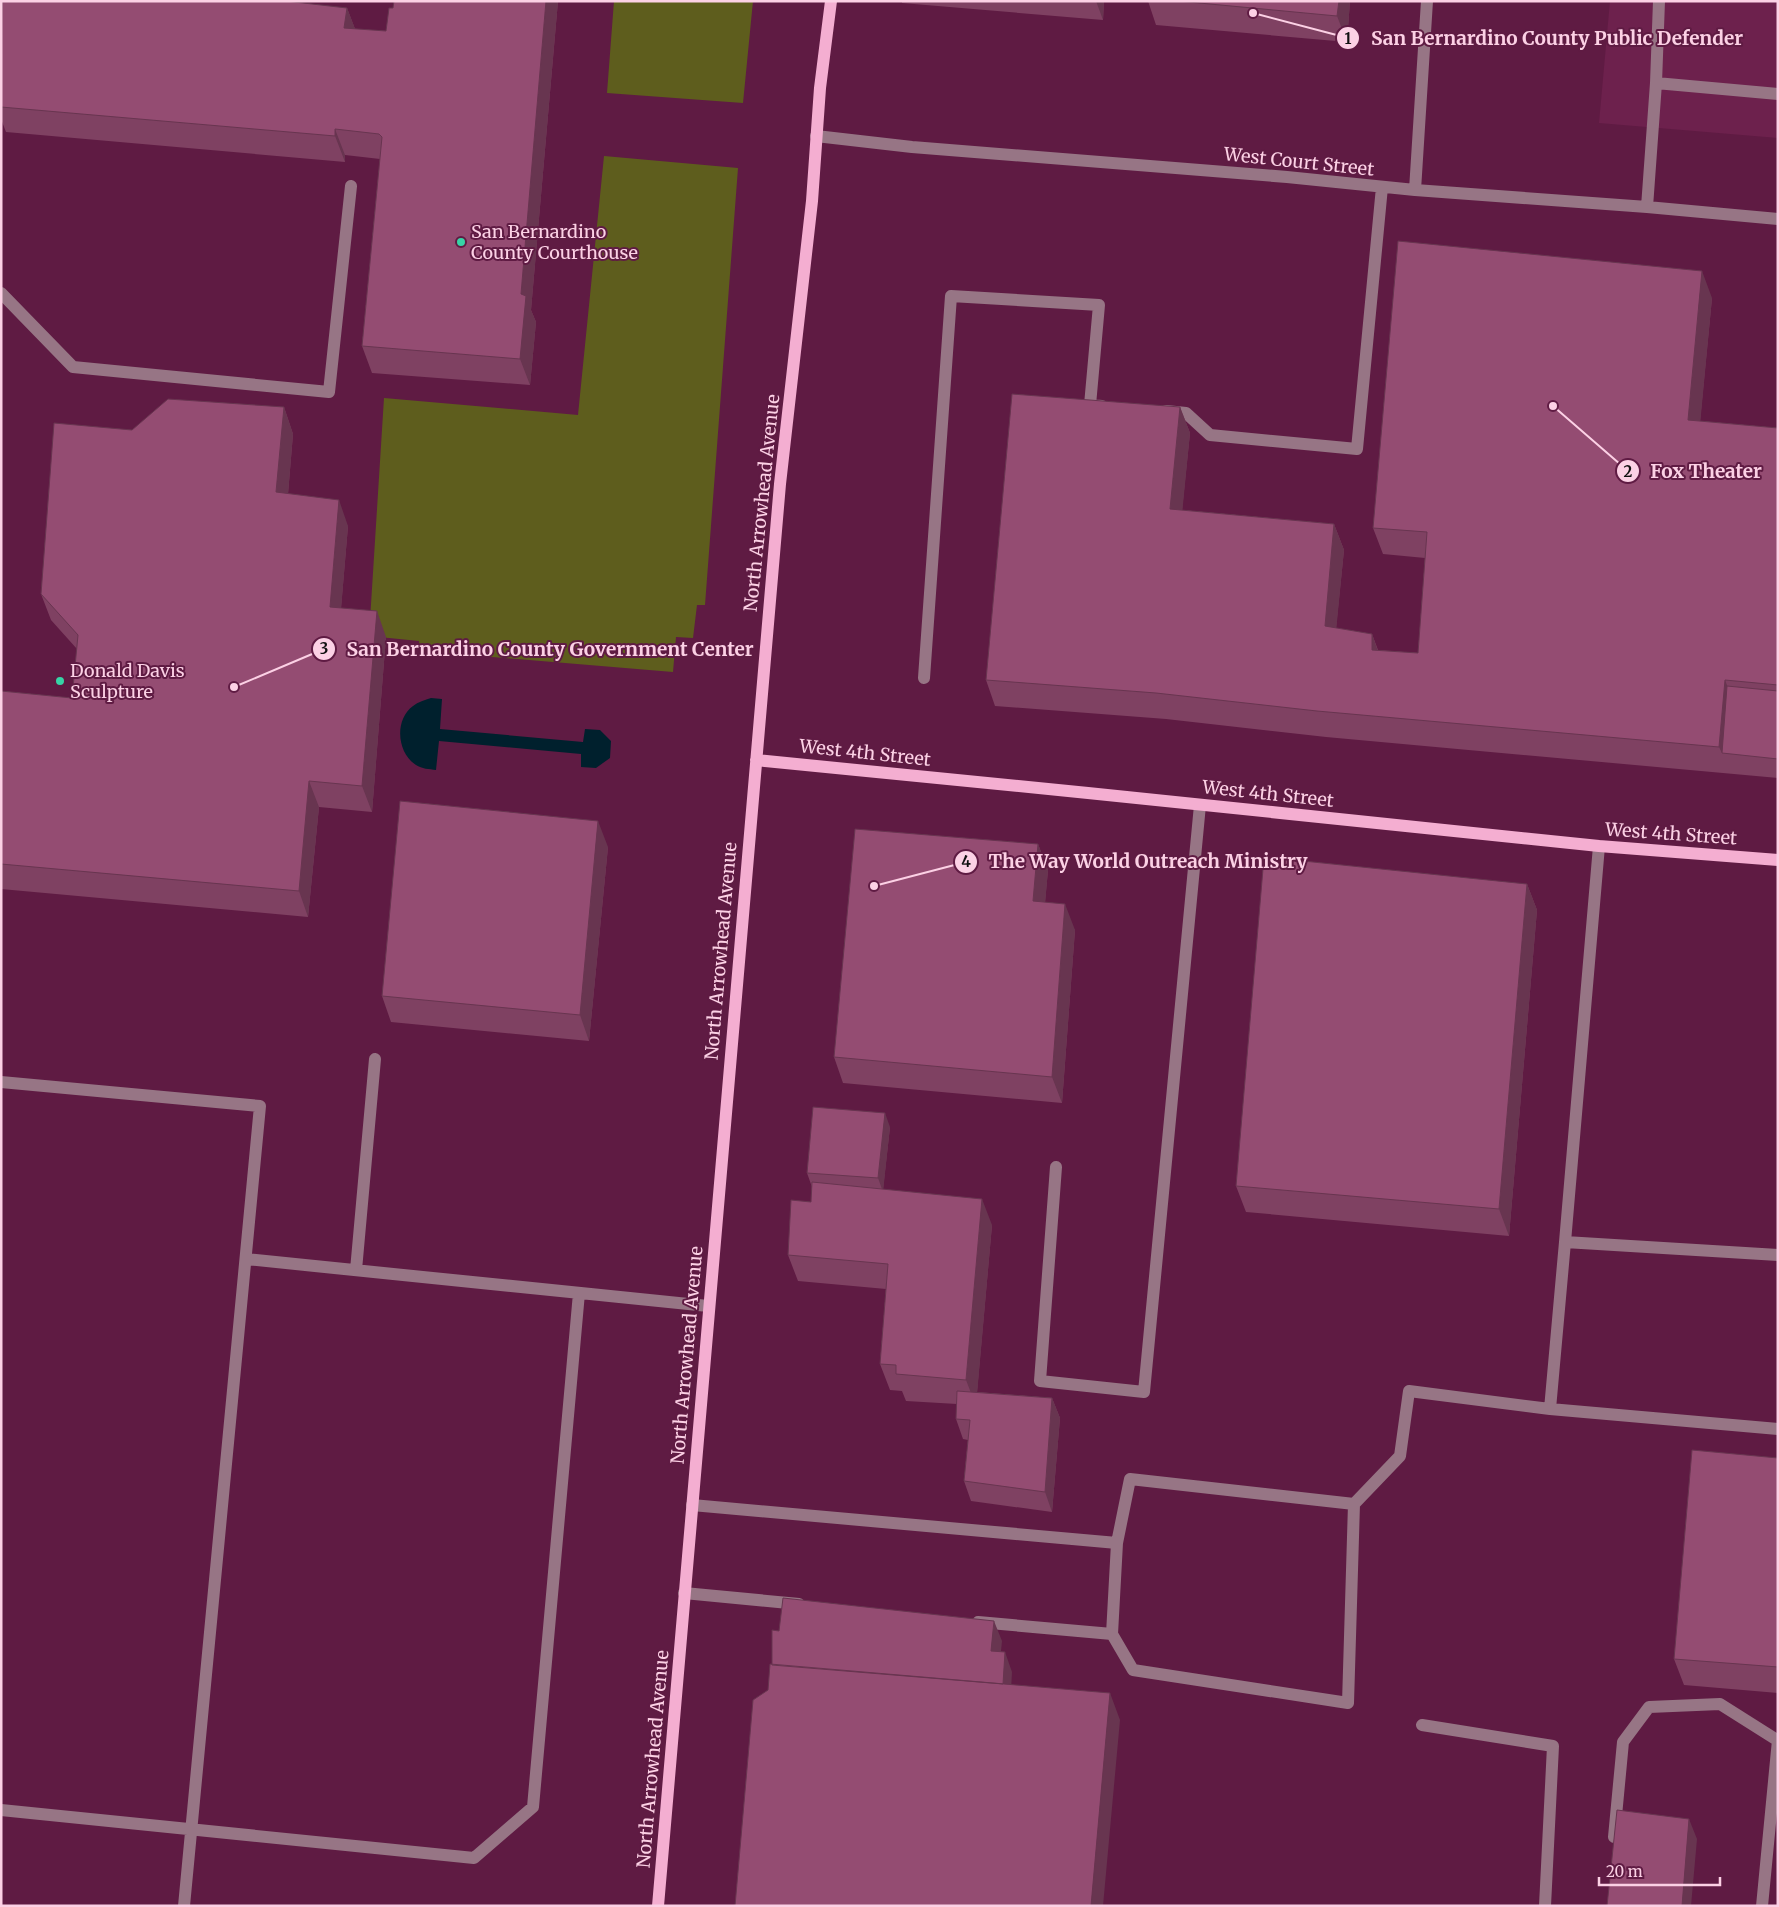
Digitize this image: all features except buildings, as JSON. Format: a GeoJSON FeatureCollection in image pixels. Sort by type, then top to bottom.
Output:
{"type":"FeatureCollection","features":[{"type":"Feature","properties":{"kind":"main road","name":"North Arrowhead Avenue"},"geometry":{"type":"LineString","coordinates":[[658,1906],[780,484],[812,201],[816,136],[830,1]]}},
{"type":"Feature","properties":{"kind":"main road","name":"West 4th Street"},"geometry":{"type":"LineString","coordinates":[[756,760],[1599,846],[1778,860]]}},
{"type":"Feature","properties":{"kind":"street"},"geometry":{"type":"LineString","coordinates":[[1415,190],[1427,1]]}},
{"type":"Feature","properties":{"kind":"street"},"geometry":{"type":"LineString","coordinates":[[1647,207],[1656,83],[1659,1]]}},
{"type":"Feature","properties":{"kind":"street"},"geometry":{"type":"LineString","coordinates":[[1656,83],[1778,94]]}},
{"type":"Feature","properties":{"kind":"street","name":"West Court Street"},"geometry":{"type":"LineString","coordinates":[[816,136],[890,145],[1288,176],[1382,188],[1647,207],[1778,219]]}},
{"type":"Feature","properties":{"kind":"street"},"geometry":{"type":"LineString","coordinates":[[1,293],[73,367],[330,392],[351,186]]}},
{"type":"Feature","properties":{"kind":"street"},"geometry":{"type":"LineString","coordinates":[[1157,411],[1186,413],[1210,435],[1357,449],[1382,188]]}},
{"type":"Feature","properties":{"kind":"street"},"geometry":{"type":"LineString","coordinates":[[924,678],[951,296],[1099,304],[1090,405],[1118,408]]}},
{"type":"Feature","properties":{"kind":"street"},"geometry":{"type":"LineString","coordinates":[[1056,1167],[1040,1381],[1144,1392],[1200,805]]}},
{"type":"Feature","properties":{"kind":"street"},"geometry":{"type":"LineString","coordinates":[[1550,1408],[1566,1242],[1599,846]]}},
{"type":"Feature","properties":{"kind":"street"},"geometry":{"type":"LineString","coordinates":[[356,1270],[375,1059]]}},
{"type":"Feature","properties":{"kind":"street"},"geometry":{"type":"LineString","coordinates":[[1,1082],[260,1106],[184,1906]]}},
{"type":"Feature","properties":{"kind":"street"},"geometry":{"type":"LineString","coordinates":[[1566,1242],[1778,1255]]}},
{"type":"Feature","properties":{"kind":"street"},"geometry":{"type":"LineString","coordinates":[[246,1259],[708,1306]]}},
{"type":"Feature","properties":{"kind":"street"},"geometry":{"type":"LineString","coordinates":[[1,1810],[474,1858],[533,1807],[579,1293]]}},
{"type":"Feature","properties":{"kind":"street"},"geometry":{"type":"LineString","coordinates":[[1354,1504],[1130,1479],[1117,1543],[1112,1634],[1133,1670],[1348,1703],[1354,1504],[1400,1456],[1409,1391],[1550,1408],[1778,1429]]}},
{"type":"Feature","properties":{"kind":"street"},"geometry":{"type":"LineString","coordinates":[[692,1505],[1117,1543]]}},
{"type":"Feature","properties":{"kind":"street"},"geometry":{"type":"LineString","coordinates":[[684,1594],[815,1606]]}},
{"type":"Feature","properties":{"kind":"street"},"geometry":{"type":"LineString","coordinates":[[964,1620],[1112,1634]]}},
{"type":"Feature","properties":{"kind":"street"},"geometry":{"type":"LineString","coordinates":[[1613,1848],[1623,1742],[1649,1708],[1720,1704],[1778,1740],[1762,1906]]}},
{"type":"Feature","properties":{"kind":"street"},"geometry":{"type":"LineString","coordinates":[[1422,1725],[1553,1746],[1545,1906]]}},
{"type":"Feature","properties":{"kind":"shaded area"},"geometry":{"type":"Polygon","coordinates":[[[614,1],[753,1],[743,103],[607,93],[614,1]]]}},
{"type":"Feature","properties":{"kind":"shaded area"},"geometry":{"type":"Polygon","coordinates":[[[1610,1],[1778,1],[1778,138],[1599,123],[1610,1]]]}},
{"type":"Feature","properties":{"kind":"shaded area"},"geometry":{"type":"Polygon","coordinates":[[[604,156],[738,168],[705,605],[697,605],[693,638],[676,637],[673,672],[420,651],[419,641],[369,636],[384,398],[578,415],[604,156]]]}},
{"type":"Feature","properties":{"kind":"water"},"geometry":{"type":"Polygon","coordinates":[[[431,698],[442,699],[440,729],[583,742],[585,729],[600,730],[611,741],[610,758],[596,768],[581,767],[581,754],[439,741],[436,770],[426,769],[410,760],[405,753],[400,736],[403,719],[407,712],[419,702],[431,698]]]}},
{"type":"Feature","properties":{"kind":"place","name":"San Bernardino County Public Defender"},"geometry":{"type":"Point","coordinates":[1253,13]}},
{"type":"Feature","properties":{"kind":"place","name":"San Bernardino County Courthouse"},"geometry":{"type":"Point","coordinates":[461,242]}},
{"type":"Feature","properties":{"kind":"place","name":"Fox Theater"},"geometry":{"type":"Point","coordinates":[1553,406]}},
{"type":"Feature","properties":{"kind":"place","name":"Donald Davis Sculpture"},"geometry":{"type":"Point","coordinates":[60,681]}},
{"type":"Feature","properties":{"kind":"place","name":"San Bernardino County Government Center"},"geometry":{"type":"Point","coordinates":[234,687]}},
{"type":"Feature","properties":{"kind":"place","name":"The Way World Outreach Ministry"},"geometry":{"type":"Point","coordinates":[874,886]}}]}
